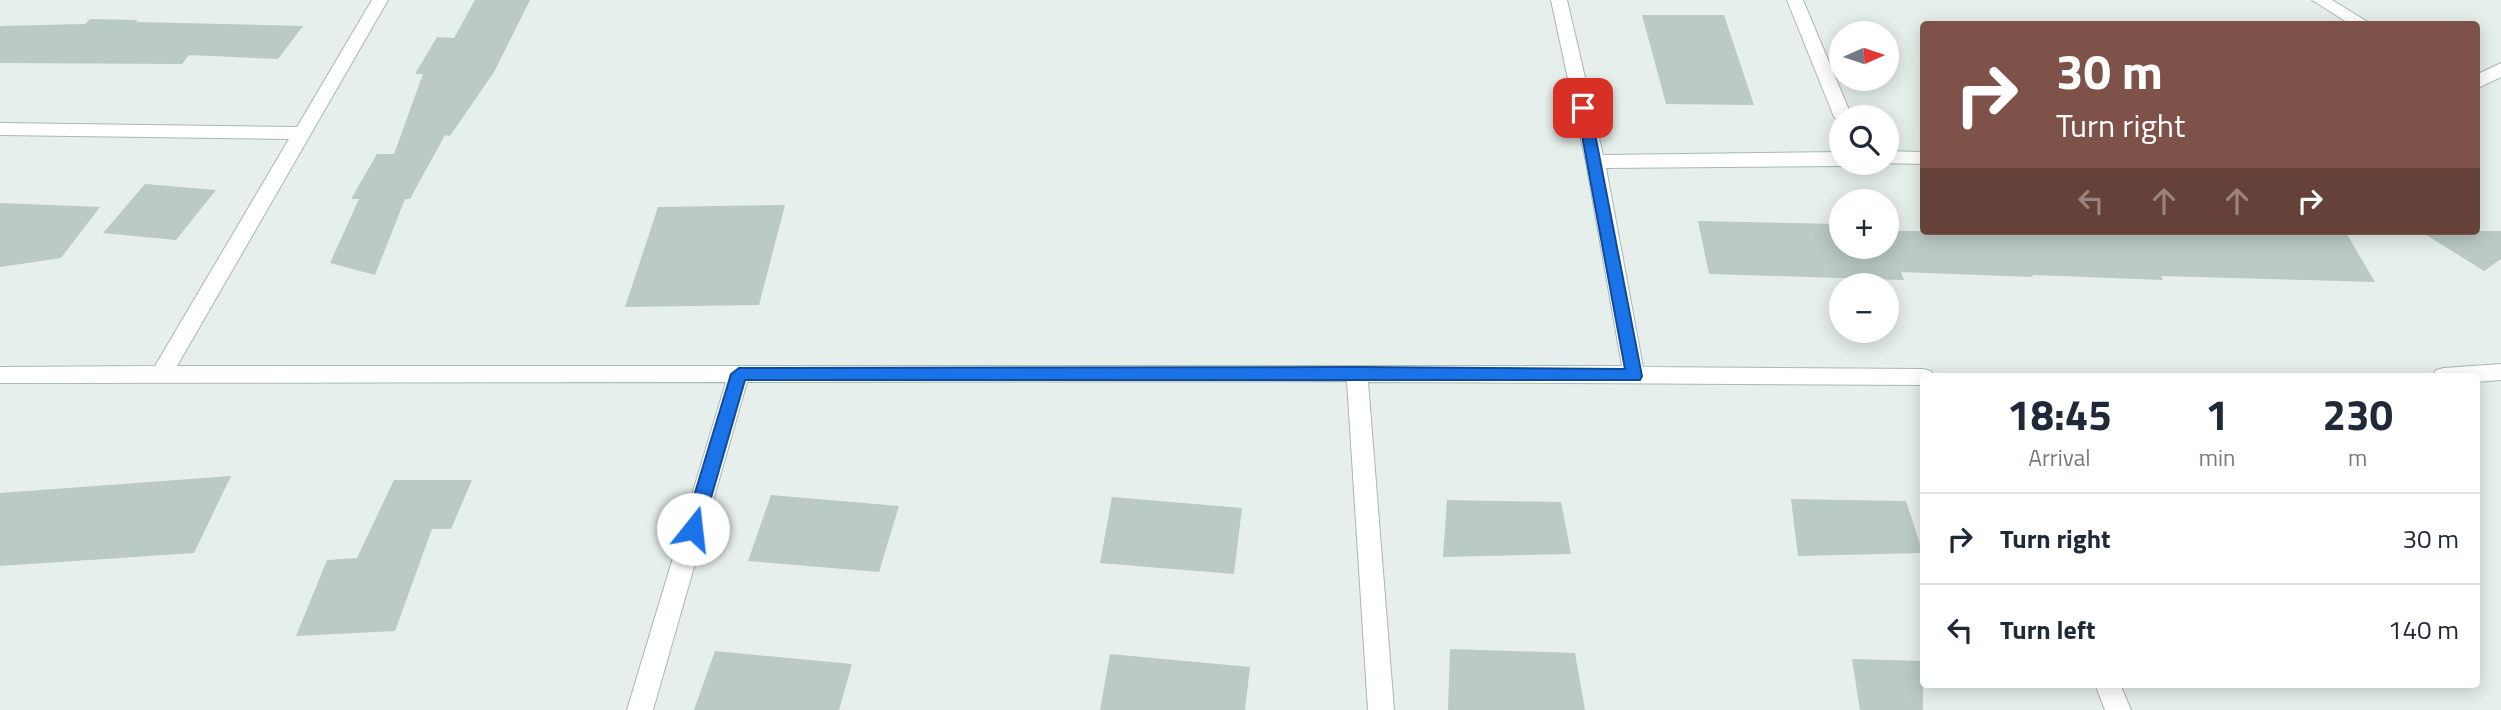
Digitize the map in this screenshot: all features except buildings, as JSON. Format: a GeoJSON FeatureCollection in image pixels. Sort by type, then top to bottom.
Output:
{"type":"FeatureCollection","features":[{"type":"Feature","properties":{"kind":"street"},"geometry":{"type":"LineString","coordinates":[[160,376],[380,0]]}},
{"type":"Feature","properties":{"kind":"street"},"geometry":{"type":"LineString","coordinates":[[1559,0],[1595,162],[1634,376]]}},
{"type":"Feature","properties":{"kind":"street"},"geometry":{"type":"LineString","coordinates":[[1795,0],[1838,105]]}},
{"type":"Feature","properties":{"kind":"street"},"geometry":{"type":"LineString","coordinates":[[2320,0],[2357,21]]}},
{"type":"Feature","properties":{"kind":"street"},"geometry":{"type":"LineString","coordinates":[[2480,81],[2501,69]]}},
{"type":"Feature","properties":{"kind":"street"},"geometry":{"type":"LineString","coordinates":[[0,129],[301,133]]}},
{"type":"Feature","properties":{"kind":"street"},"geometry":{"type":"LineString","coordinates":[[1899,158],[1920,158]]}},
{"type":"Feature","properties":{"kind":"street"},"geometry":{"type":"LineString","coordinates":[[1595,162],[1829,159]]}},
{"type":"Feature","properties":{"kind":"street"},"geometry":{"type":"LineString","coordinates":[[0,375],[1357,373],[1920,377]]}},
{"type":"Feature","properties":{"kind":"street"},"geometry":{"type":"LineString","coordinates":[[1357,373],[1381,710]]}},
{"type":"Feature","properties":{"kind":"street"},"geometry":{"type":"LineString","coordinates":[[2480,374],[2501,373]]}},
{"type":"Feature","properties":{"kind":"street"},"geometry":{"type":"LineString","coordinates":[[640,710],[739,374]]}},
{"type":"Feature","properties":{"kind":"street"},"geometry":{"type":"LineString","coordinates":[[2109,688],[2118,710]]}},
{"type":"Feature","properties":{"kind":"route"},"geometry":{"type":"LineString","coordinates":[[693,529],[739,374],[1357,373],[1634,376],[1583,108]]}}]}
